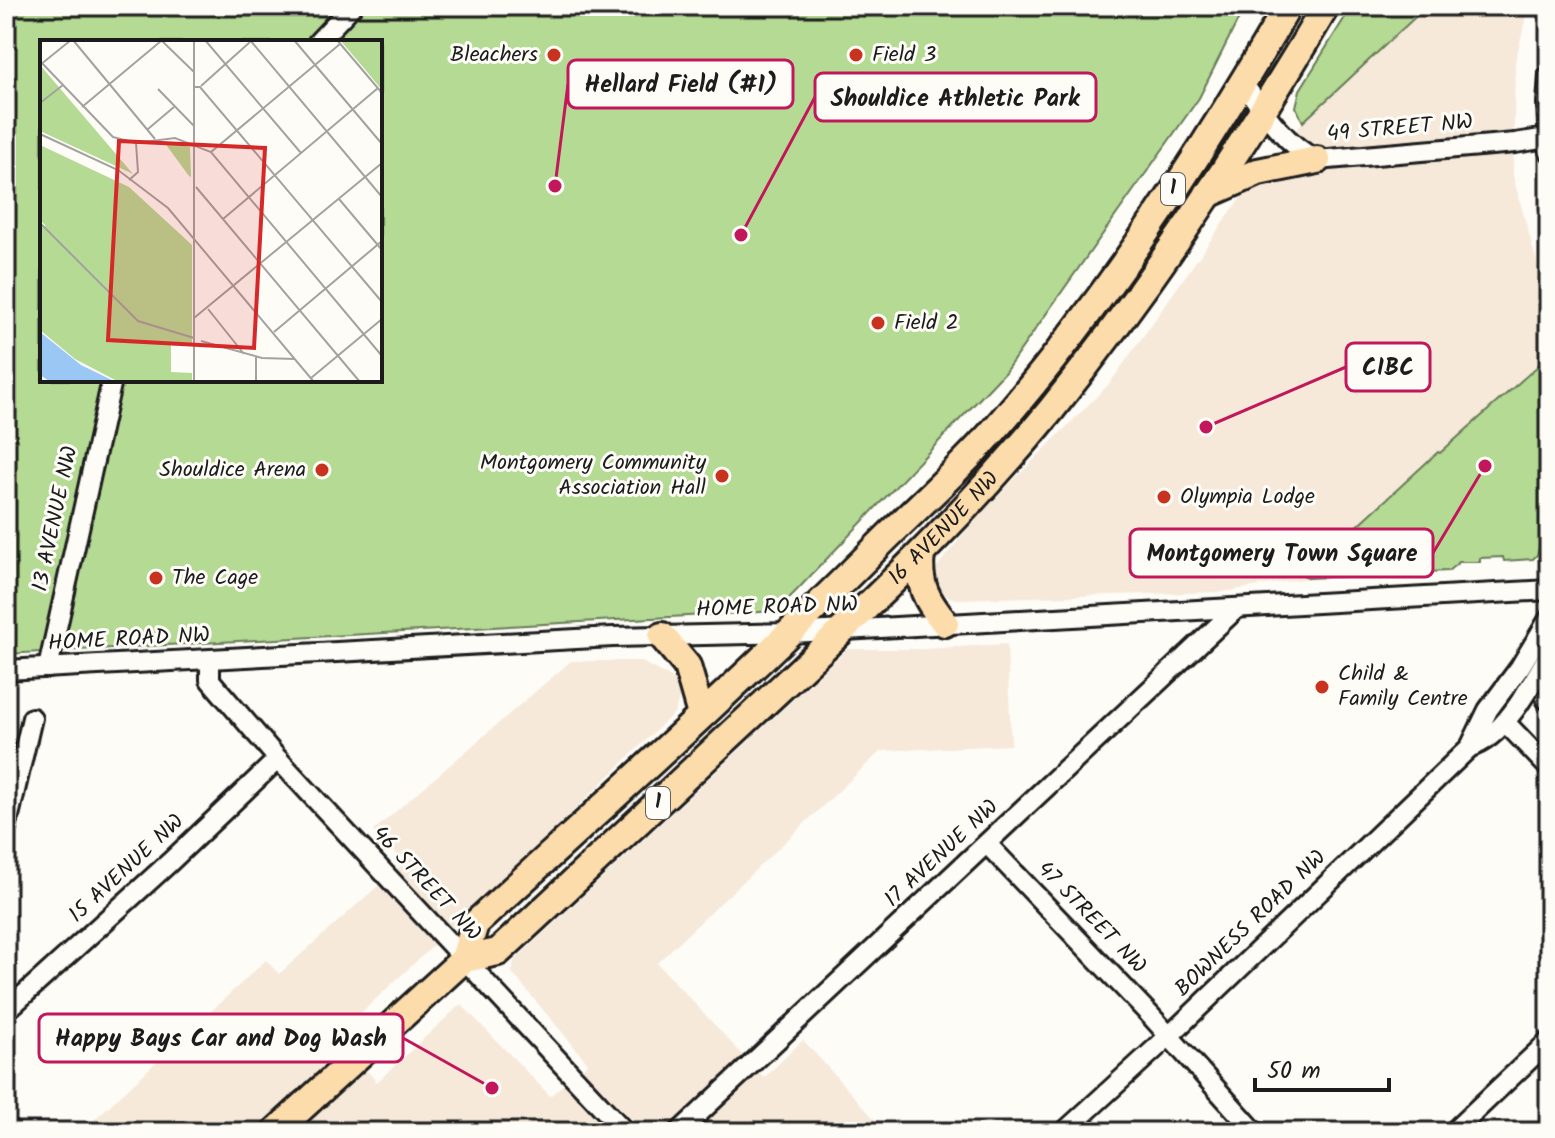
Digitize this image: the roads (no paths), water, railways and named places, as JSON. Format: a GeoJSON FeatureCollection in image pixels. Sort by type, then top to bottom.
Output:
{"type":"FeatureCollection","features":[{"type":"Feature","properties":{"kind":"highway","name":"16 AVENUE NW"},"geometry":{"type":"LineString","coordinates":[[275,1132],[464,959],[475,924],[791,633],[993,432],[1055,359],[1111,281],[1243,83],[1288,6]]}},
{"type":"Feature","properties":{"kind":"highway","name":"16 AVENUE NW"},"geometry":{"type":"LineString","coordinates":[[464,959],[498,952],[921,554],[1050,411],[1135,301],[1263,110],[1326,6]]}},
{"type":"Feature","properties":{"kind":"highway"},"geometry":{"type":"LineString","coordinates":[[1208,194],[1258,172],[1317,160]]}},
{"type":"Feature","properties":{"kind":"highway"},"geometry":{"type":"LineString","coordinates":[[921,554],[919,579],[922,590],[945,623]]}},
{"type":"Feature","properties":{"kind":"highway"},"geometry":{"type":"LineString","coordinates":[[662,636],[687,666],[701,715]]}},
{"type":"Feature","properties":{"kind":"street"},"geometry":{"type":"LineString","coordinates":[[320,40],[352,6]]}},
{"type":"Feature","properties":{"kind":"street"},"geometry":{"type":"LineString","coordinates":[[1548,144],[1549,75]]}},
{"type":"Feature","properties":{"kind":"street","name":"49 STREET NW"},"geometry":{"type":"LineString","coordinates":[[1243,83],[1301,152],[1317,160],[1515,143],[1548,144]]}},
{"type":"Feature","properties":{"kind":"street","name":"13 AVENUE NW"},"geometry":{"type":"LineString","coordinates":[[48,668],[112,382]]}},
{"type":"Feature","properties":{"kind":"street","name":"HOME ROAD NW"},"geometry":{"type":"LineString","coordinates":[[6,670],[662,636],[791,633],[1549,590]]}},
{"type":"Feature","properties":{"kind":"street","name":"17 AVENUE NW"},"geometry":{"type":"LineString","coordinates":[[679,1132],[1236,609]]}},
{"type":"Feature","properties":{"kind":"street","name":"BOWNESS ROAD NW"},"geometry":{"type":"LineString","coordinates":[[1064,1132],[1169,1036],[1470,747],[1488,710],[1520,667],[1549,619]]}},
{"type":"Feature","properties":{"kind":"street","name":"BOWNESS ROAD NW"},"geometry":{"type":"LineString","coordinates":[[1470,747],[1480,745],[1505,722],[1549,654]]}},
{"type":"Feature","properties":{"kind":"street","name":"46 STREET NW"},"geometry":{"type":"LineString","coordinates":[[210,660],[210,680],[278,759],[625,1132]]}},
{"type":"Feature","properties":{"kind":"street"},"geometry":{"type":"LineString","coordinates":[[6,829],[32,718]]}},
{"type":"Feature","properties":{"kind":"street"},"geometry":{"type":"LineString","coordinates":[[1505,722],[1549,768]]}},
{"type":"Feature","properties":{"kind":"street","name":"15 AVENUE NW"},"geometry":{"type":"LineString","coordinates":[[6,1011],[278,759]]}},
{"type":"Feature","properties":{"kind":"street","name":"47 STREET NW"},"geometry":{"type":"LineString","coordinates":[[988,845],[1169,1036],[1255,1132]]}},
{"type":"Feature","properties":{"kind":"street"},"geometry":{"type":"LineString","coordinates":[[1453,1132],[1549,1041]]}},
{"type":"Feature","properties":{"kind":"place","name":"Bleachers"},"geometry":{"type":"Point","coordinates":[554,55]}},
{"type":"Feature","properties":{"kind":"place","name":"Field 3"},"geometry":{"type":"Point","coordinates":[856,55]}},
{"type":"Feature","properties":{"kind":"place","name":"Hellard Field (#1)"},"geometry":{"type":"Point","coordinates":[555,186]}},
{"type":"Feature","properties":{"kind":"place","name":"Shouldice Athletic Park"},"geometry":{"type":"Point","coordinates":[741,235]}},
{"type":"Feature","properties":{"kind":"place","name":"Field 2"},"geometry":{"type":"Point","coordinates":[878,323]}},
{"type":"Feature","properties":{"kind":"place","name":"CIBC"},"geometry":{"type":"Point","coordinates":[1206,427]}},
{"type":"Feature","properties":{"kind":"place","name":"Montgomery Town Square"},"geometry":{"type":"Point","coordinates":[1485,466]}},
{"type":"Feature","properties":{"kind":"place","name":"Shouldice Arena"},"geometry":{"type":"Point","coordinates":[322,470]}},
{"type":"Feature","properties":{"kind":"place","name":"Montgomery Community Association Hall"},"geometry":{"type":"Point","coordinates":[722,476]}},
{"type":"Feature","properties":{"kind":"place","name":"Olympia Lodge"},"geometry":{"type":"Point","coordinates":[1164,497]}},
{"type":"Feature","properties":{"kind":"place","name":"The Cage"},"geometry":{"type":"Point","coordinates":[156,578]}},
{"type":"Feature","properties":{"kind":"place","name":"Child & Family Centre"},"geometry":{"type":"Point","coordinates":[1322,687]}},
{"type":"Feature","properties":{"kind":"place","name":"Happy Bays Car and Dog Wash"},"geometry":{"type":"Point","coordinates":[492,1088]}}]}
